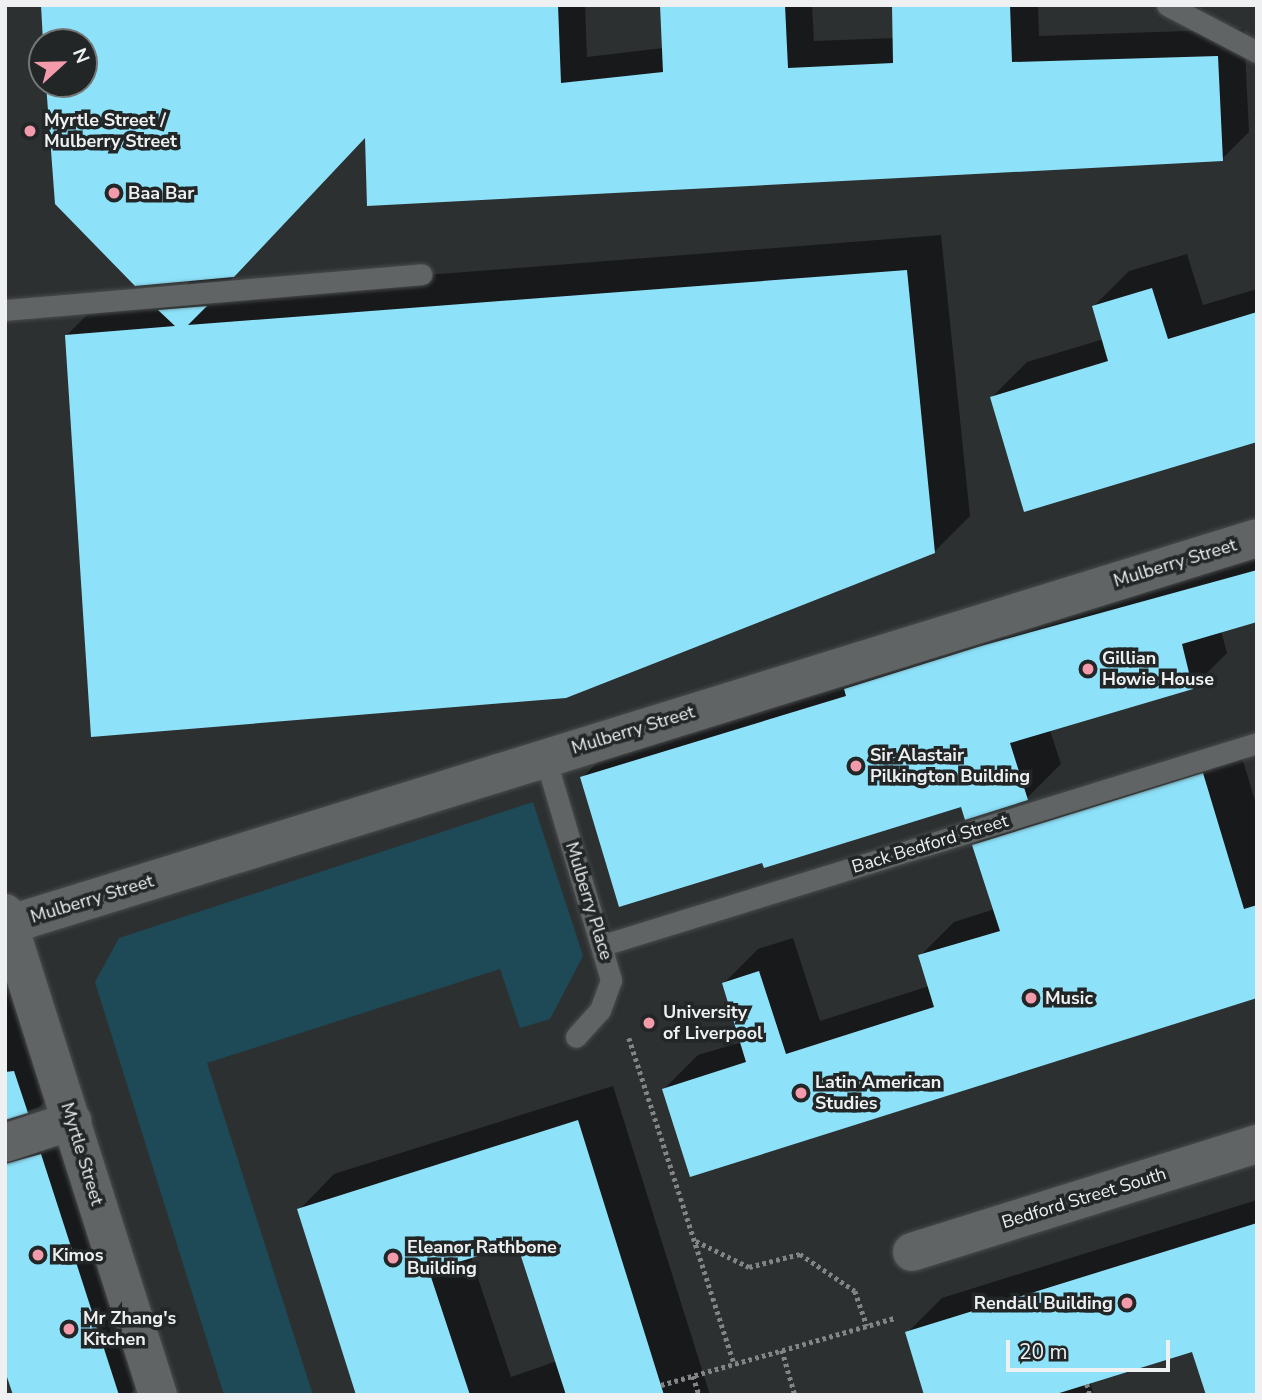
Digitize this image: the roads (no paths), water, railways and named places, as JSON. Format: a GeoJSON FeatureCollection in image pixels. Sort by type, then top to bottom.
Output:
{"type":"FeatureCollection","features":[{"type":"Feature","properties":{"kind":"street","name":"Mulberry Street"},"geometry":{"type":"LineString","coordinates":[[8,919],[1257,538]]}},
{"type":"Feature","properties":{"kind":"street","name":"Myrtle Street"},"geometry":{"type":"LineString","coordinates":[[8,919],[158,1395]]}},
{"type":"Feature","properties":{"kind":"street"},"geometry":{"type":"LineString","coordinates":[[5,1143],[72,1121]]}},
{"type":"Feature","properties":{"kind":"street","name":"Bedford Street South"},"geometry":{"type":"LineString","coordinates":[[912,1252],[1257,1144]]}},
{"type":"Feature","properties":{"kind":"lane"},"geometry":{"type":"LineString","coordinates":[[1167,5],[1257,52]]}},
{"type":"Feature","properties":{"kind":"lane"},"geometry":{"type":"LineString","coordinates":[[5,310],[421,274]]}},
{"type":"Feature","properties":{"kind":"lane","name":"Back Bedford Street"},"geometry":{"type":"LineString","coordinates":[[603,945],[1257,743]]}},
{"type":"Feature","properties":{"kind":"lane","name":"Mulberry Place"},"geometry":{"type":"LineString","coordinates":[[545,757],[603,945],[611,980],[600,1010],[576,1037]]}},
{"type":"Feature","properties":{"kind":"place","name":"Myrtle Street / Mulberry Street"},"geometry":{"type":"Point","coordinates":[30,131]}},
{"type":"Feature","properties":{"kind":"place","name":"Baa Bar"},"geometry":{"type":"Point","coordinates":[114,193]}},
{"type":"Feature","properties":{"kind":"place","name":"Gillian Howie House"},"geometry":{"type":"Point","coordinates":[1088,669]}},
{"type":"Feature","properties":{"kind":"place","name":"Sir Alastair Pilkington Building"},"geometry":{"type":"Point","coordinates":[856,766]}},
{"type":"Feature","properties":{"kind":"place","name":"Music"},"geometry":{"type":"Point","coordinates":[1031,998]}},
{"type":"Feature","properties":{"kind":"place","name":"University of Liverpool"},"geometry":{"type":"Point","coordinates":[649,1023]}},
{"type":"Feature","properties":{"kind":"place","name":"Latin American Studies"},"geometry":{"type":"Point","coordinates":[801,1093]}},
{"type":"Feature","properties":{"kind":"place","name":"Kimos"},"geometry":{"type":"Point","coordinates":[38,1255]}},
{"type":"Feature","properties":{"kind":"place","name":"Eleanor Rathbone Building"},"geometry":{"type":"Point","coordinates":[393,1258]}},
{"type":"Feature","properties":{"kind":"place","name":"Rendall Building"},"geometry":{"type":"Point","coordinates":[1127,1303]}},
{"type":"Feature","properties":{"kind":"place","name":"Mr Zhang's Kitchen"},"geometry":{"type":"Point","coordinates":[69,1329]}}]}
